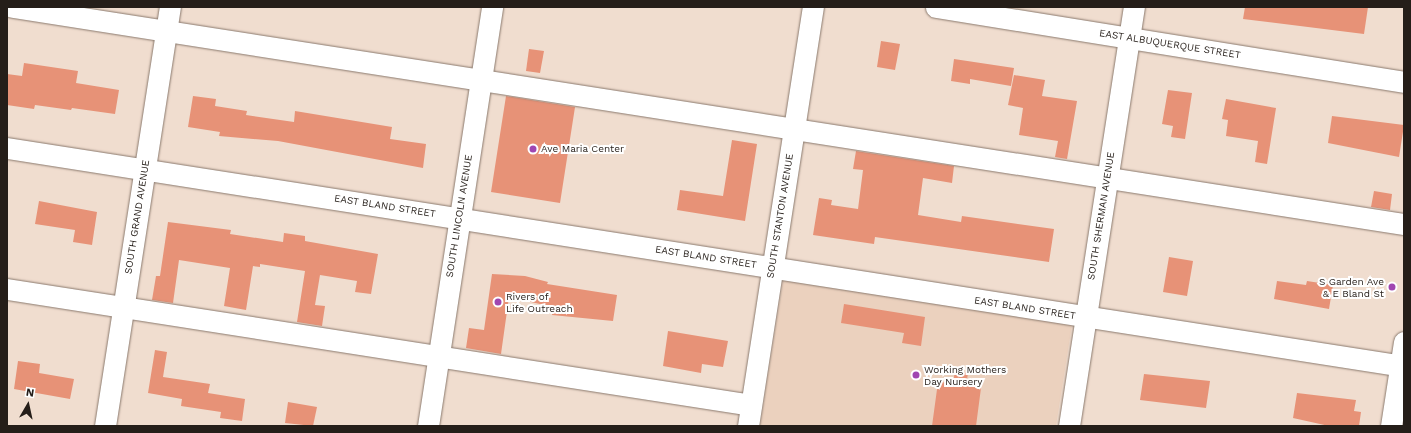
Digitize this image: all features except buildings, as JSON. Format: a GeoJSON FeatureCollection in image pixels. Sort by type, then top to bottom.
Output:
{"type":"FeatureCollection","features":[{"type":"Feature","properties":{"kind":"street"},"geometry":{"type":"LineString","coordinates":[[13,7],[1404,224]]}},
{"type":"Feature","properties":{"kind":"street","name":"SOUTH GRAND AVENUE"},"geometry":{"type":"LineString","coordinates":[[105,426],[170,7]]}},
{"type":"Feature","properties":{"kind":"street","name":"SOUTH LINCOLN AVENUE"},"geometry":{"type":"LineString","coordinates":[[428,426],[492,7]]}},
{"type":"Feature","properties":{"kind":"street","name":"SOUTH STANTON AVENUE"},"geometry":{"type":"LineString","coordinates":[[748,426],[813,7]]}},
{"type":"Feature","properties":{"kind":"street","name":"EAST ALBUQUERQUE STREET"},"geometry":{"type":"LineString","coordinates":[[936,7],[1404,82]]}},
{"type":"Feature","properties":{"kind":"street","name":"SOUTH SHERMAN AVENUE"},"geometry":{"type":"LineString","coordinates":[[1069,426],[1134,7]]}},
{"type":"Feature","properties":{"kind":"street","name":"EAST BLAND STREET"},"geometry":{"type":"LineString","coordinates":[[7,148],[772,267],[1085,318],[1402,366]]}},
{"type":"Feature","properties":{"kind":"street"},"geometry":{"type":"LineString","coordinates":[[7,289],[751,405]]}},
{"type":"Feature","properties":{"kind":"street"},"geometry":{"type":"LineString","coordinates":[[1391,426],[1402,366],[1404,342]]}},
{"type":"Feature","properties":{"kind":"shaded area","name":"Working Mothers Day Nursery"},"geometry":{"type":"Polygon","coordinates":[[[783,280],[1072,325],[1056,426],[760,426],[783,280]]]}},
{"type":"Feature","properties":{"kind":"place","name":"Ave Maria Center"},"geometry":{"type":"Point","coordinates":[533,149]}},
{"type":"Feature","properties":{"kind":"place","name":"S Garden Ave & E Bland St"},"geometry":{"type":"Point","coordinates":[1392,287]}},
{"type":"Feature","properties":{"kind":"place","name":"Rivers of Life Outreach"},"geometry":{"type":"Point","coordinates":[498,302]}},
{"type":"Feature","properties":{"kind":"place","name":"Working Mothers Day Nursery"},"geometry":{"type":"Point","coordinates":[916,375]}}]}
